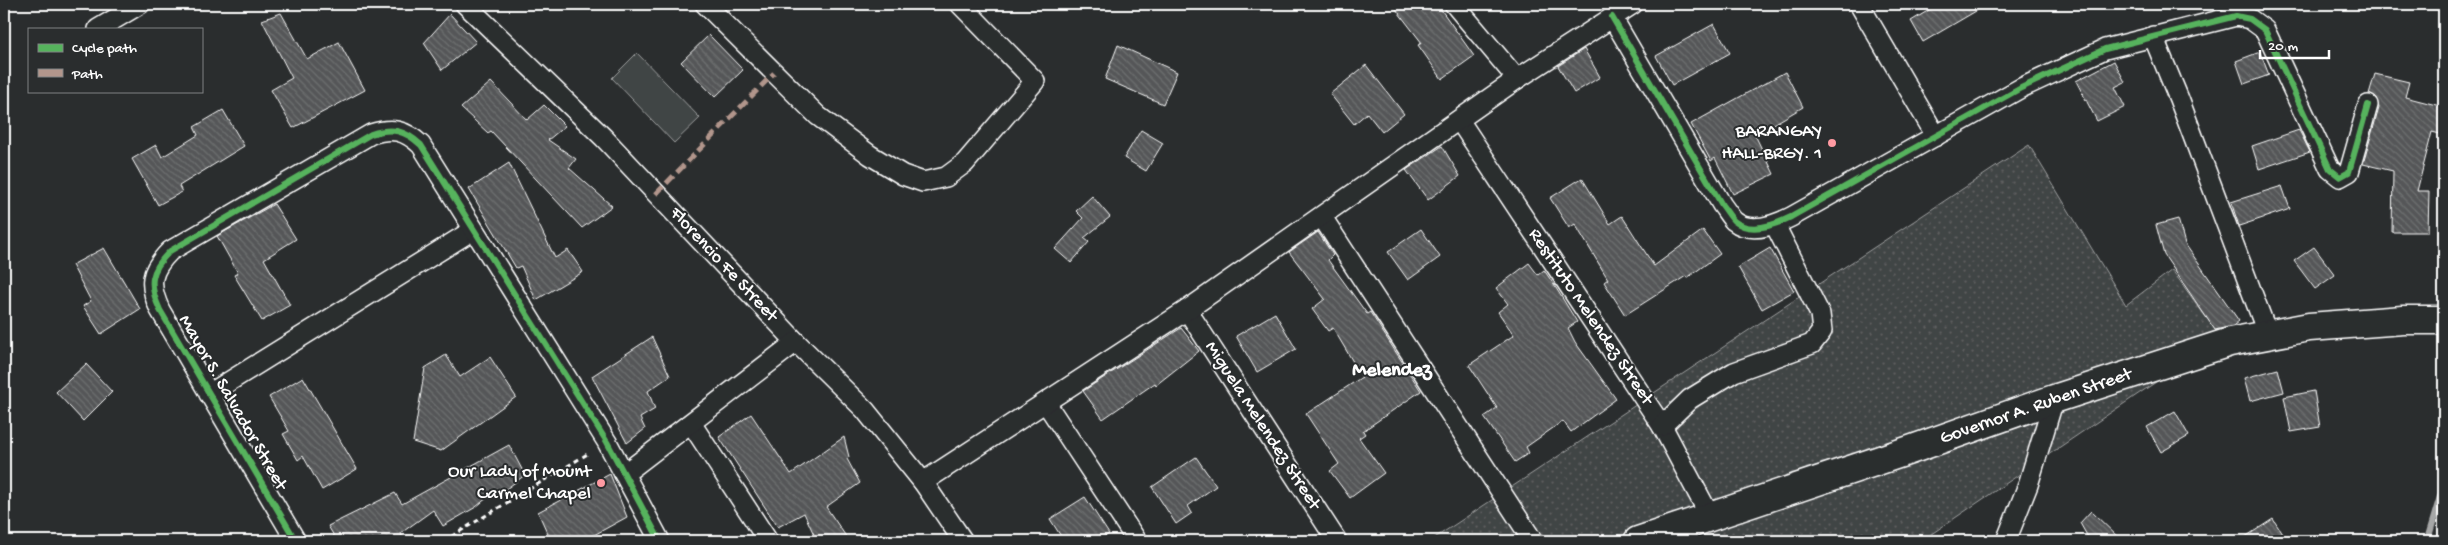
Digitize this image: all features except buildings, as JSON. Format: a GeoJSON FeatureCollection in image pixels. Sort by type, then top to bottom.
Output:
{"type":"FeatureCollection","features":[{"type":"Feature","properties":{"kind":"main road","name":"Governor A. Ruben Street"},"geometry":{"type":"LineString","coordinates":[[1638,541],[1711,518],[2054,399],[2230,342],[2310,327],[2403,320],[2444,320]]}},
{"type":"Feature","properties":{"kind":"street"},"geometry":{"type":"LineString","coordinates":[[100,28],[140,4]]}},
{"type":"Feature","properties":{"kind":"street"},"geometry":{"type":"LineString","coordinates":[[705,4],[818,116],[870,155],[903,175],[923,182],[946,177],[965,163],[1035,81],[960,4]]}},
{"type":"Feature","properties":{"kind":"street"},"geometry":{"type":"LineString","coordinates":[[1454,4],[1517,79]]}},
{"type":"Feature","properties":{"kind":"street"},"geometry":{"type":"LineString","coordinates":[[923,482],[1187,310],[1517,79],[1633,4]]}},
{"type":"Feature","properties":{"kind":"street"},"geometry":{"type":"LineString","coordinates":[[1859,4],[1936,136]]}},
{"type":"Feature","properties":{"kind":"street","name":"Florencio Fe Street"},"geometry":{"type":"LineString","coordinates":[[468,5],[604,138],[796,342],[865,410],[923,482],[963,541]]}},
{"type":"Feature","properties":{"kind":"street"},"geometry":{"type":"LineString","coordinates":[[1612,17],[1722,206],[1735,222],[1752,228],[1776,225],[2021,88],[2105,48],[2236,16],[2250,19],[2266,30],[2330,169],[2340,177],[2349,172],[2368,105]]}},
{"type":"Feature","properties":{"kind":"street"},"geometry":{"type":"LineString","coordinates":[[2153,36],[2179,98],[2268,336]]}},
{"type":"Feature","properties":{"kind":"street","name":"Restituto Melendez Street"},"geometry":{"type":"LineString","coordinates":[[1459,120],[1662,426],[1711,518]]}},
{"type":"Feature","properties":{"kind":"street","name":"Mayor S. Salvador Street"},"geometry":{"type":"LineString","coordinates":[[296,541],[209,394],[153,294],[152,277],[160,261],[170,251],[371,134],[385,129],[399,130],[410,135],[421,145],[473,230]]}},
{"type":"Feature","properties":{"kind":"street"},"geometry":{"type":"LineString","coordinates":[[1322,217],[1533,541]]}},
{"type":"Feature","properties":{"kind":"street"},"geometry":{"type":"LineString","coordinates":[[1662,426],[1690,398],[1734,372],[1812,344],[1822,331],[1820,314],[1776,225]]}},
{"type":"Feature","properties":{"kind":"street"},"geometry":{"type":"LineString","coordinates":[[209,394],[473,230],[607,442],[660,541]]}},
{"type":"Feature","properties":{"kind":"street","name":"Miguela Melendez Street"},"geometry":{"type":"LineString","coordinates":[[1187,310],[1337,541]]}},
{"type":"Feature","properties":{"kind":"street"},"geometry":{"type":"LineString","coordinates":[[624,474],[796,342]]}},
{"type":"Feature","properties":{"kind":"street"},"geometry":{"type":"LineString","coordinates":[[2006,541],[2028,485],[2054,399]]}},
{"type":"Feature","properties":{"kind":"street"},"geometry":{"type":"LineString","coordinates":[[1046,403],[1137,541]]}},
{"type":"Feature","properties":{"kind":"street"},"geometry":{"type":"LineString","coordinates":[[691,423],[768,541]]}},
{"type":"Feature","properties":{"kind":"path"},"geometry":{"type":"LineString","coordinates":[[444,541],[607,442]]}},
{"type":"Feature","properties":{"kind":"shaded area"},"geometry":{"type":"Polygon","coordinates":[[[637,53],[700,118],[674,143],[612,78],[637,53]]]}},
{"type":"Feature","properties":{"kind":"shaded area"},"geometry":{"type":"Polygon","coordinates":[[[2029,145],[2126,305],[2172,270],[2221,338],[1921,541],[1430,541],[2029,145]]]}},
{"type":"Feature","properties":{"kind":"waterway"},"geometry":{"type":"LineString","coordinates":[[2427,541],[2444,485]]}},
{"type":"Feature","properties":{"kind":"marked path"},"geometry":{"type":"LineString","coordinates":[[656,194],[774,73]]}},
{"type":"Feature","properties":{"kind":"cycle path"},"geometry":{"type":"LineString","coordinates":[[1612,17],[1722,205],[1734,221],[1740,225],[1755,228],[1778,223],[1791,217],[2021,88],[2105,49],[2236,16],[2250,19],[2265,30],[2330,169],[2340,177],[2349,172],[2368,105]]}},
{"type":"Feature","properties":{"kind":"cycle path"},"geometry":{"type":"LineString","coordinates":[[296,541],[160,310],[154,293],[153,278],[158,265],[170,251],[371,134],[392,130],[404,133],[421,145],[607,442],[660,541]]}},
{"type":"Feature","properties":{"kind":"place","name":"BARANGAY HALL-BRGY. 1"},"geometry":{"type":"Point","coordinates":[1832,143]}},
{"type":"Feature","properties":{"kind":"place","name":"Our Lady of Mount Carmel Chapel"},"geometry":{"type":"Point","coordinates":[601,483]}},
{"type":"Feature","properties":{"kind":"district","name":"Melendez"},"geometry":{"type":"Point","coordinates":[1392,371]}}]}
